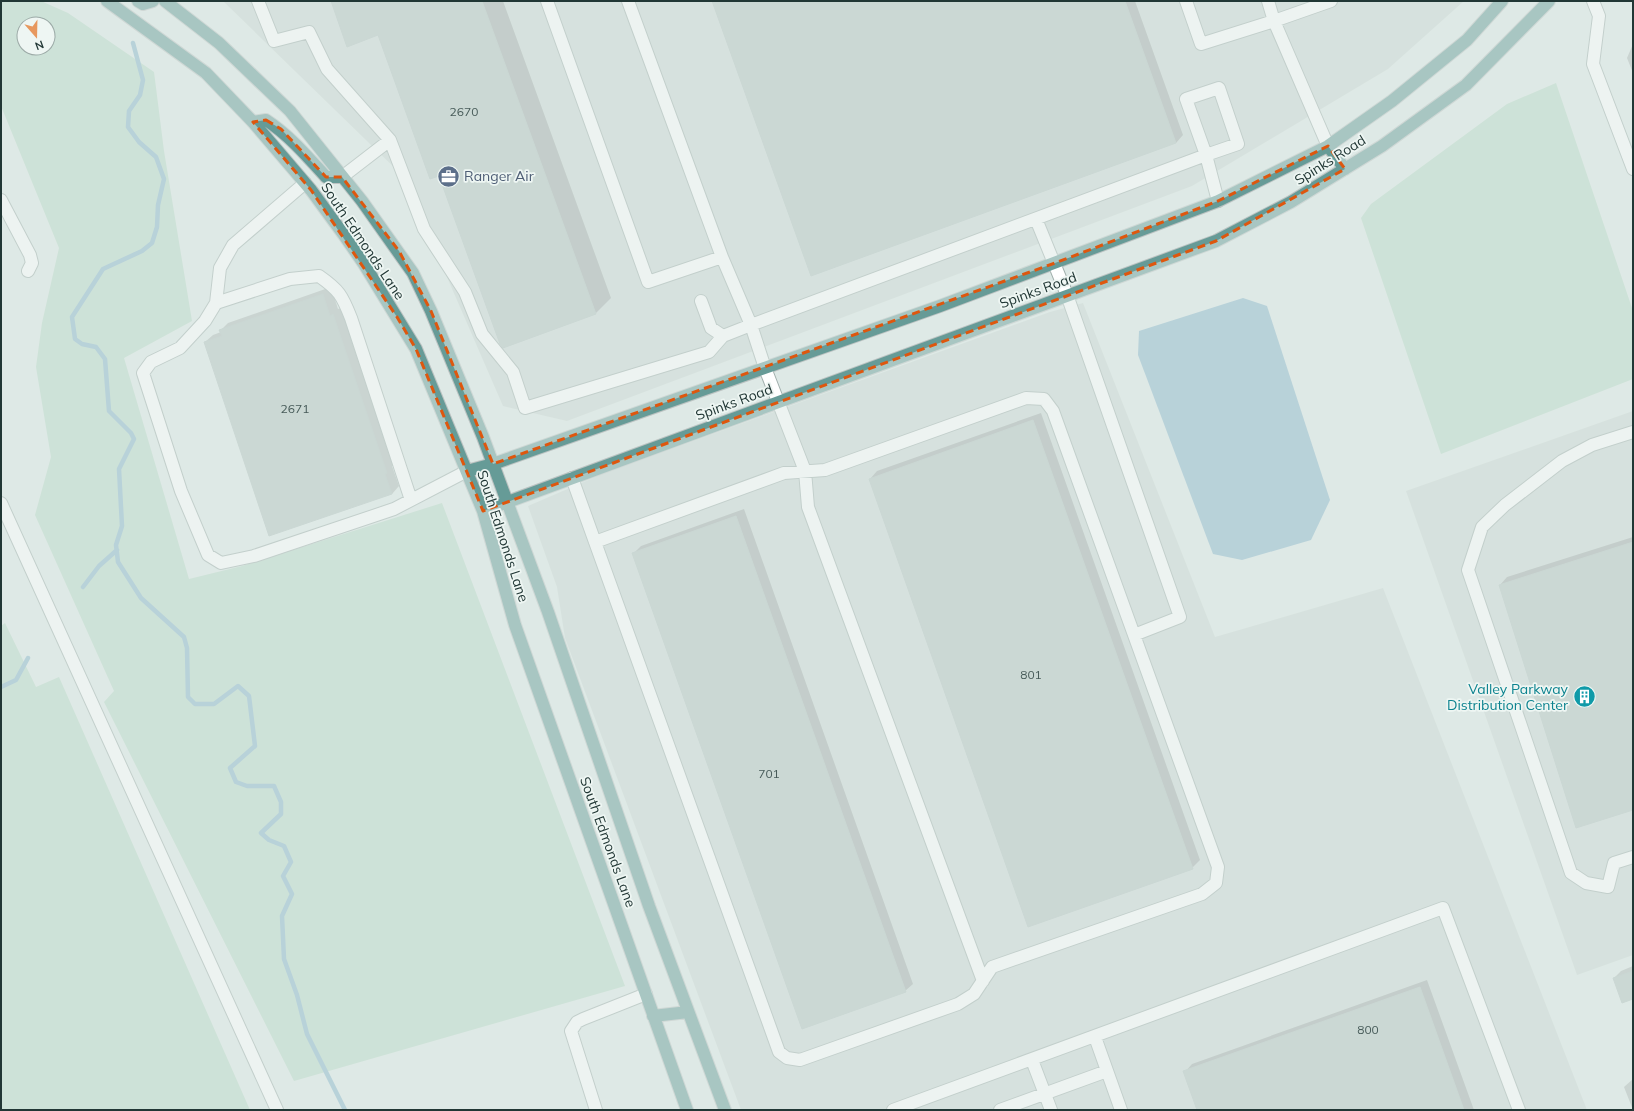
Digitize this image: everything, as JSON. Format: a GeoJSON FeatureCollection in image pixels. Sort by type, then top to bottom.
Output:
{"type":"FeatureCollection","features":[{"type":"Feature","properties":{"kind":"main road","name":"South Edmonds Lane"},"geometry":{"type":"LineString","coordinates":[[107,1],[206,73],[253,122],[305,183],[364,264],[416,349],[483,511],[515,625],[687,1110]]}},
{"type":"Feature","properties":{"kind":"main road"},"geometry":{"type":"LineString","coordinates":[[138,1],[143,4],[152,1]]}},
{"type":"Feature","properties":{"kind":"main road","name":"South Edmonds Lane"},"geometry":{"type":"LineString","coordinates":[[166,1],[219,43],[290,111],[362,200],[413,273],[431,311],[507,501],[548,612],[649,906],[725,1110]]}},
{"type":"Feature","properties":{"kind":"main road","name":"Spinks Road"},"geometry":{"type":"LineString","coordinates":[[467,471],[493,464],[933,309],[1218,201],[1328,146],[1392,101],[1467,40],[1502,1]]}},
{"type":"Feature","properties":{"kind":"main road","name":"Spinks Road"},"geometry":{"type":"LineString","coordinates":[[483,511],[1216,241],[1291,202],[1382,146],[1466,85],[1549,1]]}},
{"type":"Feature","properties":{"kind":"main road"},"geometry":{"type":"LineString","coordinates":[[253,122],[266,120],[281,129],[296,143],[326,177],[342,177]]}},
{"type":"Feature","properties":{"kind":"main road"},"geometry":{"type":"LineString","coordinates":[[1328,146],[1345,169]]}},
{"type":"Feature","properties":{"kind":"main road"},"geometry":{"type":"LineString","coordinates":[[653,1016],[688,1012]]}},
{"type":"Feature","properties":{"kind":"street"},"geometry":{"type":"LineString","coordinates":[[258,1],[274,41],[309,32],[327,69],[390,140],[424,230],[464,292],[482,334],[513,372],[525,408],[709,352],[723,336],[1206,155],[1238,144],[1218,88],[1186,99],[1206,155],[1218,201]]}},
{"type":"Feature","properties":{"kind":"street"},"geometry":{"type":"LineString","coordinates":[[547,1],[648,282],[722,257]]}},
{"type":"Feature","properties":{"kind":"street"},"geometry":{"type":"LineString","coordinates":[[628,1],[722,257],[752,325],[765,368],[805,471],[808,507],[983,981]]}},
{"type":"Feature","properties":{"kind":"street"},"geometry":{"type":"LineString","coordinates":[[1186,1],[1201,44],[1331,1]]}},
{"type":"Feature","properties":{"kind":"street"},"geometry":{"type":"LineString","coordinates":[[1268,1],[1274,21],[1328,146]]}},
{"type":"Feature","properties":{"kind":"street"},"geometry":{"type":"LineString","coordinates":[[1593,1],[1599,16],[1599,26],[1593,64],[1633,169]]}},
{"type":"Feature","properties":{"kind":"street"},"geometry":{"type":"LineString","coordinates":[[342,177],[390,140]]}},
{"type":"Feature","properties":{"kind":"street"},"geometry":{"type":"LineString","coordinates":[[305,183],[233,245],[220,268],[216,303],[205,321],[180,348],[151,362],[143,373],[181,491],[208,555],[221,563],[254,556],[394,509],[467,471]]}},
{"type":"Feature","properties":{"kind":"street"},"geometry":{"type":"LineString","coordinates":[[1,200],[30,254],[32,263],[28,271]]}},
{"type":"Feature","properties":{"kind":"street"},"geometry":{"type":"LineString","coordinates":[[1036,219],[1067,295],[1180,617],[1134,635]]}},
{"type":"Feature","properties":{"kind":"street"},"geometry":{"type":"LineString","coordinates":[[216,303],[290,279],[319,276],[334,287],[342,296],[351,318],[411,500]]}},
{"type":"Feature","properties":{"kind":"street"},"geometry":{"type":"LineString","coordinates":[[701,301],[711,328],[723,336]]}},
{"type":"Feature","properties":{"kind":"street"},"geometry":{"type":"LineString","coordinates":[[572,478],[595,542],[779,1052],[787,1058],[800,1060],[958,1004],[974,994],[992,967],[1202,894],[1216,883],[1218,867],[1053,411],[1044,399],[1026,398],[825,470],[784,473],[595,542]]}},
{"type":"Feature","properties":{"kind":"street"},"geometry":{"type":"LineString","coordinates":[[1633,432],[1592,445],[1562,460],[1504,505],[1482,527],[1468,570],[1571,873],[1586,883],[1608,887],[1614,863],[1633,857]]}},
{"type":"Feature","properties":{"kind":"street"},"geometry":{"type":"LineString","coordinates":[[1,503],[4,518],[277,1110]]}},
{"type":"Feature","properties":{"kind":"street"},"geometry":{"type":"LineString","coordinates":[[893,1110],[1443,908],[1519,1110]]}},
{"type":"Feature","properties":{"kind":"street"},"geometry":{"type":"LineString","coordinates":[[596,1110],[571,1030],[577,1022],[583,1019],[646,994]]}},
{"type":"Feature","properties":{"kind":"street"},"geometry":{"type":"LineString","coordinates":[[1095,1037],[1121,1110]]}},
{"type":"Feature","properties":{"kind":"street"},"geometry":{"type":"LineString","coordinates":[[1032,1060],[1051,1110]]}},
{"type":"Feature","properties":{"kind":"street"},"geometry":{"type":"LineString","coordinates":[[1000,1110],[1107,1071]]}},
{"type":"Feature","properties":{"kind":"highlighted area"},"geometry":{"type":"Polygon","coordinates":[[[266,120],[281,129],[326,177],[342,177],[399,251],[431,311],[493,464],[1055,263],[1218,201],[1328,146],[1345,169],[1216,241],[483,511],[416,349],[397,317],[311,190],[253,122],[266,120]]]}},
{"type":"Feature","properties":{"kind":"shaded area"},"geometry":{"type":"Polygon","coordinates":[[[223,1],[1464,1],[1388,69],[1192,186],[567,421],[503,406],[403,176],[223,1]]]}},
{"type":"Feature","properties":{"kind":"shaded area"},"geometry":{"type":"Polygon","coordinates":[[[1083,303],[1215,637],[1383,588],[1587,1110],[741,1110],[565,638],[557,587],[528,506],[600,475],[1050,312],[1083,303]]]}},
{"type":"Feature","properties":{"kind":"shaded area"},"geometry":{"type":"Polygon","coordinates":[[[1633,411],[1633,955],[1577,975],[1406,491],[1633,411]]]}},
{"type":"Feature","properties":{"kind":"green space"},"geometry":{"type":"Polygon","coordinates":[[[1,1],[41,1],[68,13],[154,72],[164,151],[192,321],[124,358],[189,579],[242,566],[442,503],[625,986],[294,1081],[104,702],[114,691],[35,515],[51,457],[36,367],[42,323],[59,248],[1,106],[1,1]]]}},
{"type":"Feature","properties":{"kind":"green space"},"geometry":{"type":"Polygon","coordinates":[[[1556,83],[1633,311],[1633,379],[1441,454],[1361,218],[1371,204],[1507,104],[1556,83]]]}},
{"type":"Feature","properties":{"kind":"green space"},"geometry":{"type":"Polygon","coordinates":[[[5,623],[36,687],[59,677],[250,1110],[1,1110],[1,626],[5,623]]]}},
{"type":"Feature","properties":{"kind":"water"},"geometry":{"type":"Polygon","coordinates":[[[1243,298],[1267,306],[1330,500],[1311,540],[1242,560],[1213,554],[1138,355],[1139,331],[1243,298]]]}},
{"type":"Feature","properties":{"kind":"building"},"geometry":{"type":"Polygon","coordinates":[[[331,1],[482,1],[596,314],[503,348],[500,344],[439,176],[430,179],[378,35],[347,47],[331,1]]]}},
{"type":"Feature","properties":{"kind":"building"},"geometry":{"type":"Polygon","coordinates":[[[712,1],[1125,1],[1176,143],[811,276],[712,1]]]}},
{"type":"Feature","properties":{"kind":"building"},"geometry":{"type":"Polygon","coordinates":[[[323,294],[330,316],[333,314],[387,473],[385,474],[392,494],[269,536],[204,342],[222,336],[219,330],[323,294]]]}},
{"type":"Feature","properties":{"kind":"building"},"geometry":{"type":"Polygon","coordinates":[[[1033,420],[1193,869],[1028,927],[869,479],[1033,420]]]}},
{"type":"Feature","properties":{"kind":"building"},"geometry":{"type":"Polygon","coordinates":[[[736,516],[906,992],[802,1029],[632,553],[736,516]]]}},
{"type":"Feature","properties":{"kind":"building","name":"Valley Parkway Distribution Center"},"geometry":{"type":"Polygon","coordinates":[[[1633,542],[1633,810],[1576,828],[1499,585],[1633,542]]]}},
{"type":"Feature","properties":{"kind":"building"},"geometry":{"type":"Polygon","coordinates":[[[1633,971],[1633,999],[1622,1003],[1613,978],[1633,971]]]}},
{"type":"Feature","properties":{"kind":"building"},"geometry":{"type":"Polygon","coordinates":[[[1420,987],[1464,1110],[1197,1110],[1183,1071],[1420,987]]]}},
{"type":"Feature","properties":{"kind":"waterway"},"geometry":{"type":"LineString","coordinates":[[133,43],[143,80],[140,95],[129,111],[128,127],[139,142],[156,157],[164,179],[158,205],[157,227],[152,243],[142,251],[103,269],[72,317],[75,339],[82,344],[96,347],[105,359],[109,411],[131,433],[134,439],[119,469],[122,526],[116,545],[118,562],[141,598],[184,637],[187,648],[188,697],[195,704],[214,704],[238,686],[249,696],[255,746],[230,768],[236,782],[247,786],[274,786],[281,802],[281,814],[261,833],[269,840],[284,846],[291,862],[283,876],[292,894],[282,916],[284,959],[297,995],[307,1034],[345,1110]]}},
{"type":"Feature","properties":{"kind":"waterway"},"geometry":{"type":"LineString","coordinates":[[83,587],[99,566],[117,550]]}},
{"type":"Feature","properties":{"kind":"waterway"},"geometry":{"type":"LineString","coordinates":[[1,687],[16,680],[28,658]]}},
{"type":"Feature","properties":{"kind":"place","name":"Ranger Air"},"geometry":{"type":"Point","coordinates":[448,176]}},
{"type":"Feature","properties":{"kind":"place","name":"Valley Parkway Distribution Center"},"geometry":{"type":"Point","coordinates":[1584,697]}}]}
